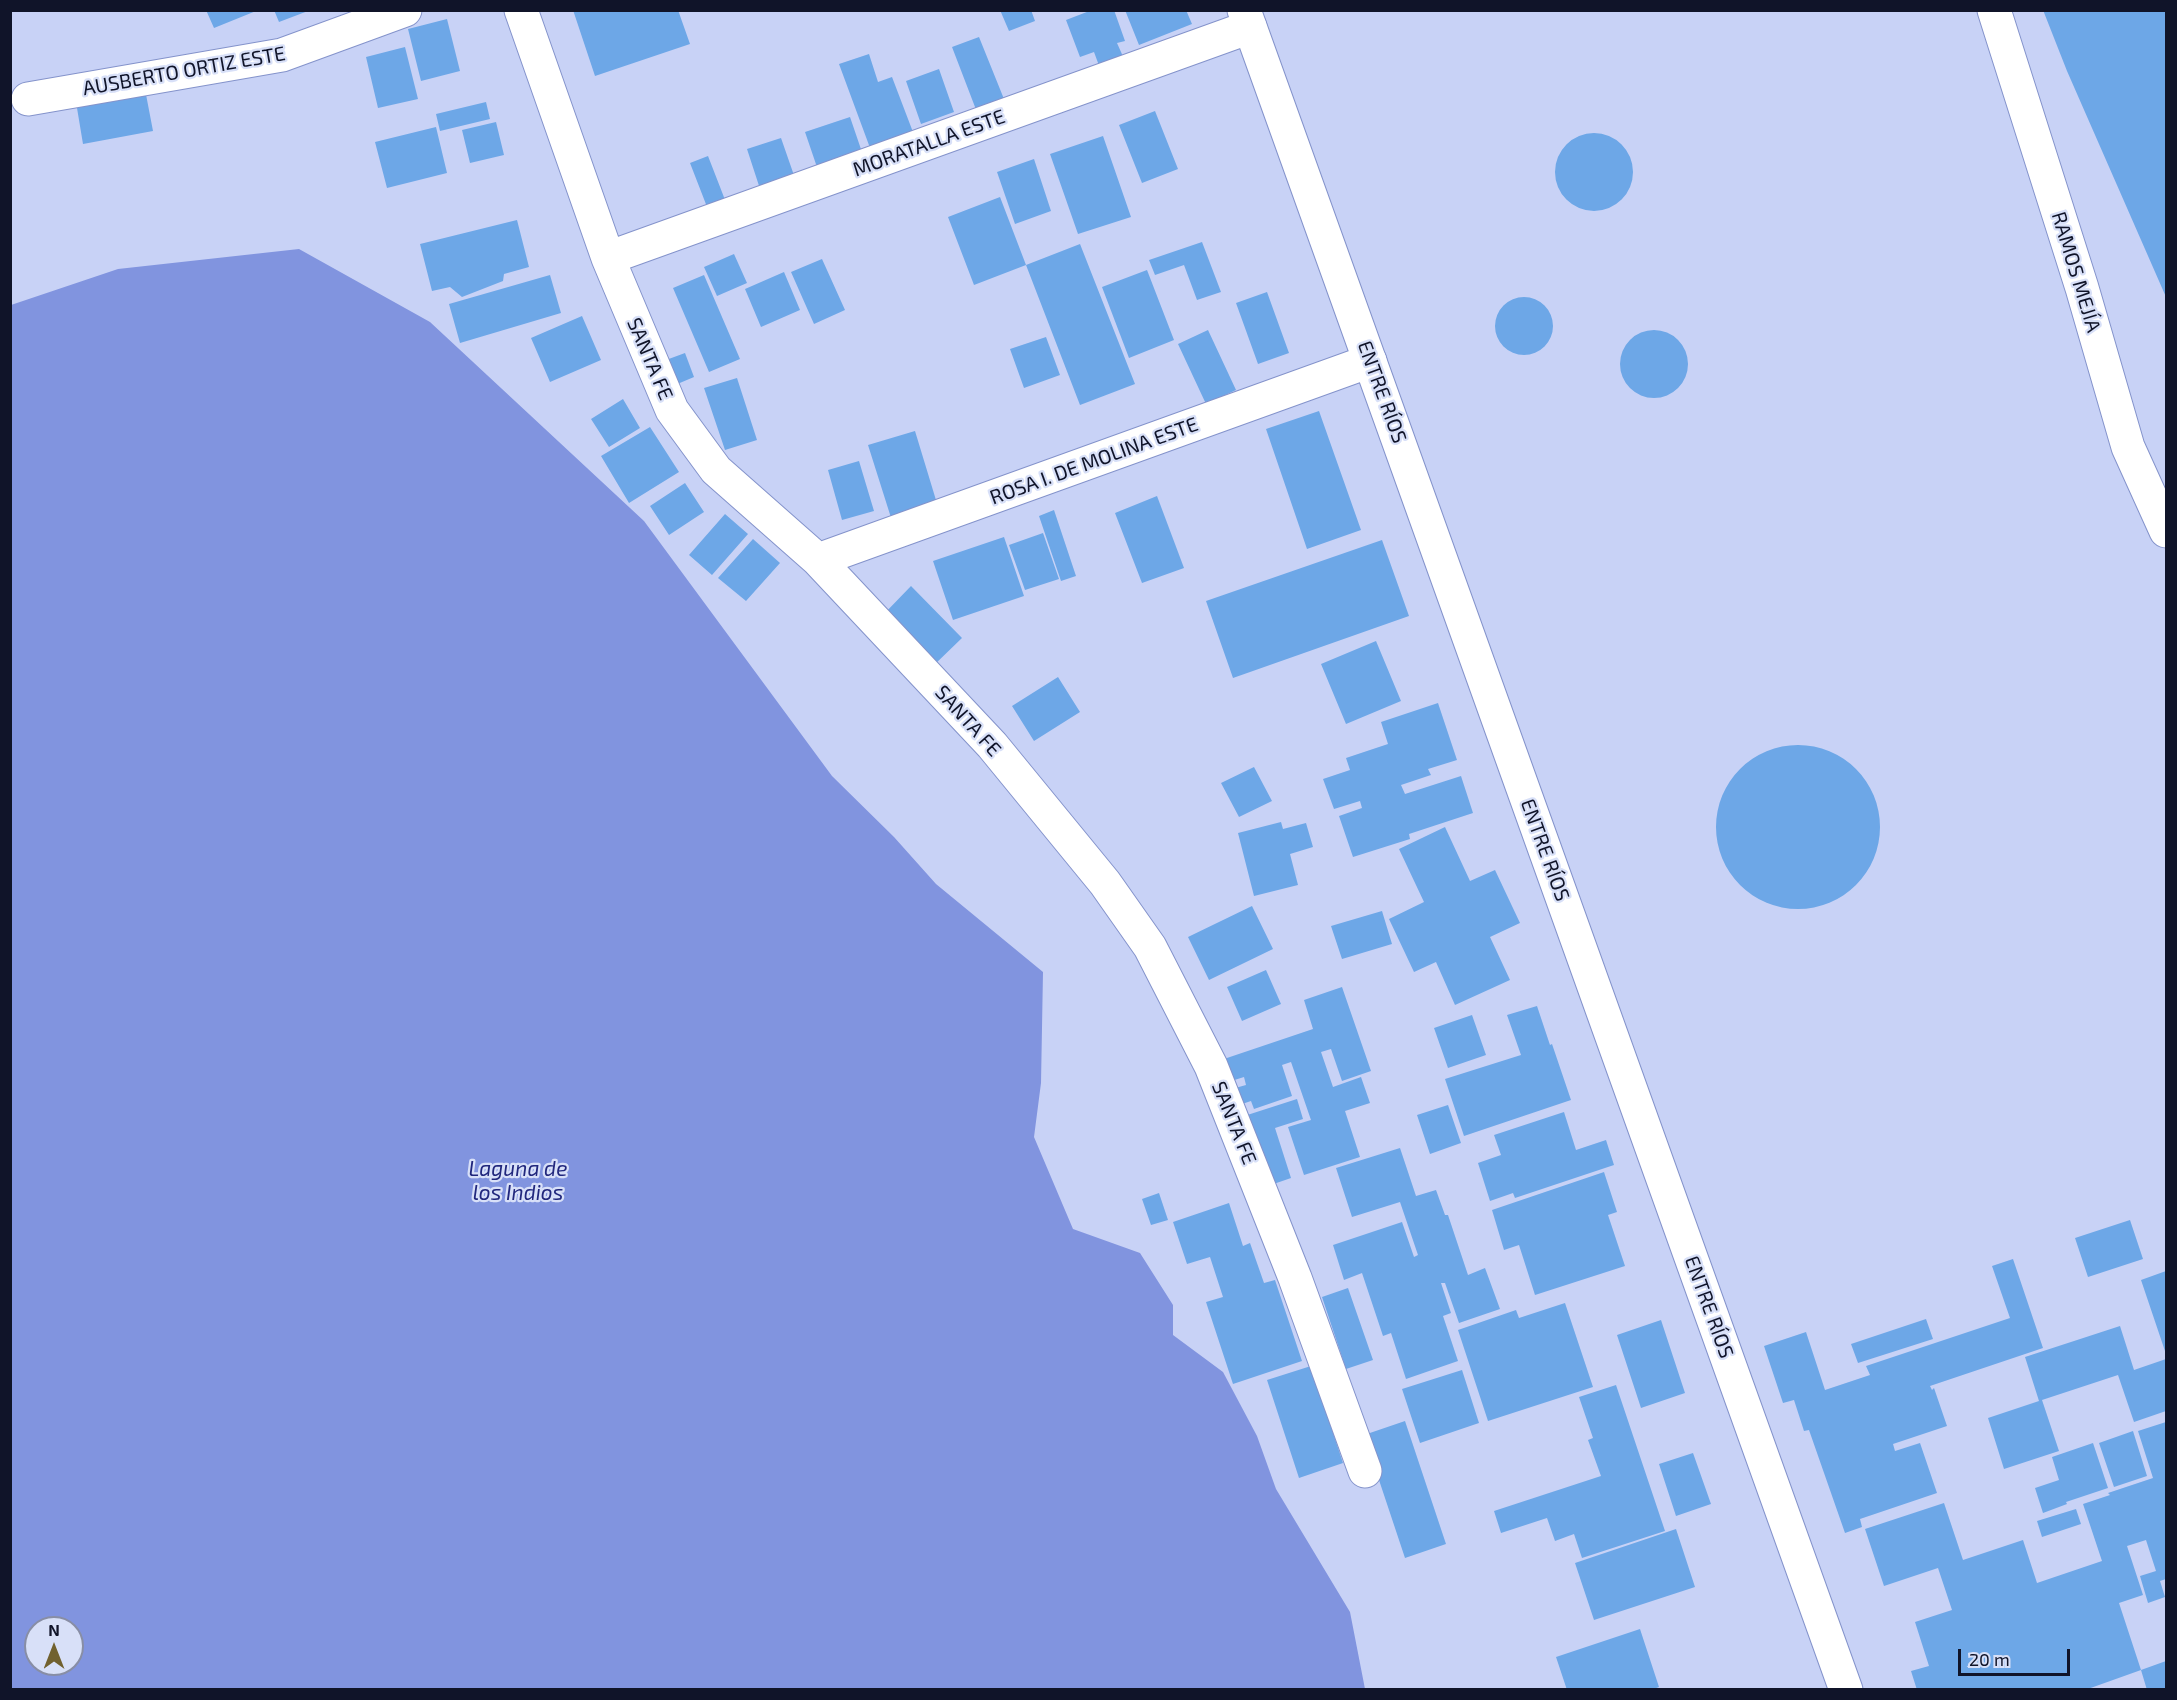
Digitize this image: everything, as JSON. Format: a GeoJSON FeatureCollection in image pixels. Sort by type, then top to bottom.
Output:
{"type":"FeatureCollection","features":[{"type":"Feature","properties":{"kind":"street","name":"AUSBERTO ORTIZ ESTE"},"geometry":{"type":"LineString","coordinates":[[28,99],[282,55],[405,10]]}},
{"type":"Feature","properties":{"kind":"street","name":"SANTA FE"},"geometry":{"type":"LineString","coordinates":[[521,10],[608,258],[672,410],[716,470],[818,560],[992,745],[1105,883],[1149,947],[1212,1066],[1295,1278],[1365,1471]]}},
{"type":"Feature","properties":{"kind":"street","name":"RAMOS MEJÍA"},"geometry":{"type":"LineString","coordinates":[[1994,10],[2082,288],[2128,447],[2166,531]]}},
{"type":"Feature","properties":{"kind":"street","name":"MORATALLA ESTE"},"geometry":{"type":"LineString","coordinates":[[608,258],[1247,19]]}},
{"type":"Feature","properties":{"kind":"street","name":"ENTRE RÍOS"},"geometry":{"type":"LineString","coordinates":[[1247,19],[1846,1689]]}},
{"type":"Feature","properties":{"kind":"street","name":"ROSA I. DE MOLINA ESTE"},"geometry":{"type":"LineString","coordinates":[[818,560],[1370,361]]}},
{"type":"Feature","properties":{"kind":"water","name":"Laguna de los Indios"},"geometry":{"type":"Polygon","coordinates":[[[299,249],[430,322],[644,521],[832,776],[894,837],[936,884],[1043,972],[1041,1083],[1034,1137],[1073,1229],[1140,1253],[1173,1305],[1173,1335],[1223,1372],[1257,1436],[1276,1489],[1350,1612],[1365,1689],[11,1689],[11,305],[118,269],[299,249]]]}},
{"type":"Feature","properties":{"kind":"building"},"geometry":{"type":"Polygon","coordinates":[[[206,10],[256,10],[256,11],[214,28],[206,10]]]}},
{"type":"Feature","properties":{"kind":"building"},"geometry":{"type":"Polygon","coordinates":[[[274,10],[308,10],[308,11],[279,22],[274,10]]]}},
{"type":"Feature","properties":{"kind":"building"},"geometry":{"type":"Polygon","coordinates":[[[573,10],[678,10],[690,44],[595,76],[573,10]]]}},
{"type":"Feature","properties":{"kind":"building"},"geometry":{"type":"Polygon","coordinates":[[[1000,10],[1031,10],[1035,21],[1009,31],[1000,10]]]}},
{"type":"Feature","properties":{"kind":"building"},"geometry":{"type":"Polygon","coordinates":[[[1092,10],[1114,10],[1125,41],[1117,43],[1125,61],[1101,71],[1094,52],[1080,57],[1066,20],[1092,10]]]}},
{"type":"Feature","properties":{"kind":"building"},"geometry":{"type":"Polygon","coordinates":[[[1125,10],[1186,10],[1192,24],[1139,45],[1125,10]]]}},
{"type":"Feature","properties":{"kind":"building"},"geometry":{"type":"Polygon","coordinates":[[[2043,10],[2166,10],[2166,297],[2067,71],[2043,10]]]}},
{"type":"Feature","properties":{"kind":"building"},"geometry":{"type":"Polygon","coordinates":[[[447,19],[460,71],[421,81],[408,29],[447,19]]]}},
{"type":"Feature","properties":{"kind":"building"},"geometry":{"type":"Polygon","coordinates":[[[979,37],[1008,109],[980,120],[952,47],[979,37]]]}},
{"type":"Feature","properties":{"kind":"building"},"geometry":{"type":"Polygon","coordinates":[[[405,47],[418,99],[378,108],[366,57],[405,47]]]}},
{"type":"Feature","properties":{"kind":"building"},"geometry":{"type":"Polygon","coordinates":[[[869,54],[878,82],[892,77],[916,140],[873,156],[839,64],[869,54]]]}},
{"type":"Feature","properties":{"kind":"building"},"geometry":{"type":"Polygon","coordinates":[[[939,69],[954,112],[921,124],[906,81],[939,69]]]}},
{"type":"Feature","properties":{"kind":"building"},"geometry":{"type":"Polygon","coordinates":[[[144,84],[153,131],[83,144],[75,96],[144,84]]]}},
{"type":"Feature","properties":{"kind":"building"},"geometry":{"type":"Polygon","coordinates":[[[486,102],[490,119],[440,131],[436,114],[486,102]]]}},
{"type":"Feature","properties":{"kind":"building"},"geometry":{"type":"Polygon","coordinates":[[[1155,111],[1178,169],[1142,183],[1119,125],[1155,111]]]}},
{"type":"Feature","properties":{"kind":"building"},"geometry":{"type":"Polygon","coordinates":[[[850,117],[864,158],[819,173],[805,132],[850,117]]]}},
{"type":"Feature","properties":{"kind":"building"},"geometry":{"type":"Polygon","coordinates":[[[496,122],[504,155],[470,163],[462,130],[496,122]]]}},
{"type":"Feature","properties":{"kind":"building"},"geometry":{"type":"Polygon","coordinates":[[[436,127],[447,173],[387,188],[375,142],[436,127]]]}},
{"type":"Feature","properties":{"kind":"building"},"geometry":{"type":"Polygon","coordinates":[[[1594,133],[1609,136],[1622,144],[1630,157],[1633,172],[1630,187],[1622,200],[1609,208],[1594,211],[1579,208],[1566,200],[1558,187],[1555,172],[1558,157],[1566,144],[1579,136],[1594,133]]]}},
{"type":"Feature","properties":{"kind":"building"},"geometry":{"type":"Polygon","coordinates":[[[1103,136],[1131,217],[1078,234],[1050,154],[1103,136]]]}},
{"type":"Feature","properties":{"kind":"building"},"geometry":{"type":"Polygon","coordinates":[[[781,138],[797,184],[762,195],[747,149],[781,138]]]}},
{"type":"Feature","properties":{"kind":"building"},"geometry":{"type":"Polygon","coordinates":[[[708,156],[727,205],[709,212],[690,163],[708,156]]]}},
{"type":"Feature","properties":{"kind":"building"},"geometry":{"type":"Polygon","coordinates":[[[1034,159],[1051,211],[1015,224],[997,172],[1034,159]]]}},
{"type":"Feature","properties":{"kind":"building"},"geometry":{"type":"Polygon","coordinates":[[[1000,197],[1026,265],[974,285],[948,217],[1000,197]]]}},
{"type":"Feature","properties":{"kind":"building"},"geometry":{"type":"Polygon","coordinates":[[[517,220],[529,267],[504,274],[503,281],[462,297],[450,287],[432,291],[420,244],[517,220]]]}},
{"type":"Feature","properties":{"kind":"building"},"geometry":{"type":"Polygon","coordinates":[[[1202,242],[1221,292],[1197,300],[1184,265],[1155,275],[1149,260],[1202,242]]]}},
{"type":"Feature","properties":{"kind":"building"},"geometry":{"type":"Polygon","coordinates":[[[1080,244],[1135,384],[1080,405],[1026,265],[1080,244]]]}},
{"type":"Feature","properties":{"kind":"building"},"geometry":{"type":"Polygon","coordinates":[[[734,254],[747,283],[717,296],[704,267],[734,254]]]}},
{"type":"Feature","properties":{"kind":"building"},"geometry":{"type":"Polygon","coordinates":[[[822,259],[845,310],[814,324],[791,272],[822,259]]]}},
{"type":"Feature","properties":{"kind":"building"},"geometry":{"type":"Polygon","coordinates":[[[1147,270],[1174,340],[1129,358],[1102,287],[1147,270]]]}},
{"type":"Feature","properties":{"kind":"building"},"geometry":{"type":"Polygon","coordinates":[[[784,272],[800,310],[761,327],[745,289],[784,272]]]}},
{"type":"Feature","properties":{"kind":"building"},"geometry":{"type":"Polygon","coordinates":[[[550,275],[561,313],[460,343],[449,304],[550,275]]]}},
{"type":"Feature","properties":{"kind":"building"},"geometry":{"type":"Polygon","coordinates":[[[704,275],[740,359],[709,372],[673,288],[704,275]]]}},
{"type":"Feature","properties":{"kind":"building"},"geometry":{"type":"Polygon","coordinates":[[[1267,292],[1289,353],[1258,364],[1236,303],[1267,292]]]}},
{"type":"Feature","properties":{"kind":"building"},"geometry":{"type":"Polygon","coordinates":[[[1518,297],[1530,297],[1545,305],[1553,320],[1553,332],[1545,347],[1530,355],[1518,355],[1503,347],[1495,332],[1495,320],[1503,305],[1518,297]]]}},
{"type":"Feature","properties":{"kind":"building"},"geometry":{"type":"Polygon","coordinates":[[[582,316],[601,360],[550,382],[531,338],[582,316]]]}},
{"type":"Feature","properties":{"kind":"building"},"geometry":{"type":"Polygon","coordinates":[[[1208,330],[1236,390],[1206,404],[1178,344],[1208,330]]]}},
{"type":"Feature","properties":{"kind":"building"},"geometry":{"type":"Polygon","coordinates":[[[1647,330],[1661,330],[1673,335],[1683,345],[1688,364],[1683,383],[1673,393],[1661,398],[1647,398],[1635,393],[1625,383],[1620,371],[1620,357],[1625,345],[1635,335],[1647,330]]]}},
{"type":"Feature","properties":{"kind":"building"},"geometry":{"type":"Polygon","coordinates":[[[1046,337],[1060,375],[1024,388],[1010,349],[1046,337]]]}},
{"type":"Feature","properties":{"kind":"building"},"geometry":{"type":"Polygon","coordinates":[[[685,353],[694,377],[675,385],[666,360],[685,353]]]}},
{"type":"Feature","properties":{"kind":"building"},"geometry":{"type":"Polygon","coordinates":[[[737,378],[757,440],[725,450],[704,388],[737,378]]]}},
{"type":"Feature","properties":{"kind":"building"},"geometry":{"type":"Polygon","coordinates":[[[623,399],[640,428],[609,447],[591,419],[623,399]]]}},
{"type":"Feature","properties":{"kind":"building"},"geometry":{"type":"Polygon","coordinates":[[[1319,411],[1361,530],[1307,549],[1266,429],[1319,411]]]}},
{"type":"Feature","properties":{"kind":"building"},"geometry":{"type":"Polygon","coordinates":[[[650,427],[679,472],[629,503],[601,456],[650,427]]]}},
{"type":"Feature","properties":{"kind":"building"},"geometry":{"type":"Polygon","coordinates":[[[915,431],[939,510],[893,524],[868,445],[915,431]]]}},
{"type":"Feature","properties":{"kind":"building"},"geometry":{"type":"Polygon","coordinates":[[[859,461],[874,511],[842,520],[828,470],[859,461]]]}},
{"type":"Feature","properties":{"kind":"building"},"geometry":{"type":"Polygon","coordinates":[[[685,483],[704,512],[669,535],[650,506],[685,483]]]}},
{"type":"Feature","properties":{"kind":"building"},"geometry":{"type":"Polygon","coordinates":[[[1157,496],[1184,568],[1142,583],[1115,513],[1157,496]]]}},
{"type":"Feature","properties":{"kind":"building"},"geometry":{"type":"Polygon","coordinates":[[[1054,510],[1076,576],[1061,581],[1039,516],[1054,510]]]}},
{"type":"Feature","properties":{"kind":"building"},"geometry":{"type":"Polygon","coordinates":[[[725,514],[748,534],[712,575],[689,555],[725,514]]]}},
{"type":"Feature","properties":{"kind":"building"},"geometry":{"type":"Polygon","coordinates":[[[1043,533],[1059,579],[1025,590],[1009,545],[1043,533]]]}},
{"type":"Feature","properties":{"kind":"building"},"geometry":{"type":"Polygon","coordinates":[[[1004,537],[1024,596],[953,620],[933,561],[1004,537]]]}},
{"type":"Feature","properties":{"kind":"building"},"geometry":{"type":"Polygon","coordinates":[[[753,539],[780,563],[746,601],[718,578],[753,539]]]}},
{"type":"Feature","properties":{"kind":"building"},"geometry":{"type":"Polygon","coordinates":[[[1382,540],[1409,616],[1233,678],[1206,601],[1382,540]]]}},
{"type":"Feature","properties":{"kind":"building"},"geometry":{"type":"Polygon","coordinates":[[[911,586],[962,638],[932,667],[882,616],[911,586]]]}},
{"type":"Feature","properties":{"kind":"building"},"geometry":{"type":"Polygon","coordinates":[[[1376,641],[1401,701],[1346,724],[1321,664],[1376,641]]]}},
{"type":"Feature","properties":{"kind":"building"},"geometry":{"type":"Polygon","coordinates":[[[1058,677],[1080,712],[1034,741],[1012,706],[1058,677]]]}},
{"type":"Feature","properties":{"kind":"building"},"geometry":{"type":"Polygon","coordinates":[[[1438,703],[1457,760],[1428,769],[1431,775],[1401,785],[1405,794],[1461,776],[1473,813],[1409,834],[1410,839],[1353,857],[1339,816],[1362,808],[1360,801],[1334,809],[1323,779],[1350,770],[1346,758],[1388,744],[1381,722],[1438,703]]]}},
{"type":"Feature","properties":{"kind":"building"},"geometry":{"type":"Polygon","coordinates":[[[1798,745],[1829,751],[1856,769],[1874,796],[1880,827],[1874,858],[1856,885],[1829,903],[1798,909],[1767,903],[1740,885],[1722,858],[1716,827],[1722,796],[1740,769],[1767,751],[1798,745]]]}},
{"type":"Feature","properties":{"kind":"building"},"geometry":{"type":"Polygon","coordinates":[[[1254,767],[1272,801],[1239,817],[1221,783],[1254,767]]]}},
{"type":"Feature","properties":{"kind":"building"},"geometry":{"type":"Polygon","coordinates":[[[1281,822],[1283,829],[1306,823],[1313,847],[1290,854],[1298,885],[1254,896],[1238,833],[1281,822]]]}},
{"type":"Feature","properties":{"kind":"building"},"geometry":{"type":"Polygon","coordinates":[[[1445,827],[1470,881],[1495,870],[1520,923],[1490,937],[1510,980],[1455,1005],[1436,962],[1414,972],[1389,919],[1424,902],[1399,849],[1445,827]]]}},
{"type":"Feature","properties":{"kind":"building"},"geometry":{"type":"Polygon","coordinates":[[[1252,906],[1273,949],[1209,980],[1188,937],[1252,906]]]}},
{"type":"Feature","properties":{"kind":"building"},"geometry":{"type":"Polygon","coordinates":[[[1382,911],[1392,944],[1342,959],[1331,926],[1382,911]]]}},
{"type":"Feature","properties":{"kind":"building"},"geometry":{"type":"Polygon","coordinates":[[[1266,970],[1281,1004],[1242,1021],[1227,987],[1266,970]]]}},
{"type":"Feature","properties":{"kind":"building"},"geometry":{"type":"Polygon","coordinates":[[[1342,987],[1371,1071],[1342,1081],[1331,1049],[1321,1052],[1333,1087],[1361,1077],[1370,1103],[1345,1111],[1360,1157],[1304,1175],[1288,1127],[1311,1120],[1291,1062],[1282,1065],[1292,1096],[1254,1109],[1251,1101],[1233,1107],[1228,1090],[1246,1085],[1244,1077],[1228,1082],[1221,1060],[1313,1029],[1304,1000],[1342,987]]]}},
{"type":"Feature","properties":{"kind":"building"},"geometry":{"type":"Polygon","coordinates":[[[1537,1006],[1571,1100],[1464,1136],[1445,1079],[1521,1055],[1507,1015],[1537,1006]]]}},
{"type":"Feature","properties":{"kind":"building"},"geometry":{"type":"Polygon","coordinates":[[[1472,1015],[1486,1055],[1448,1068],[1434,1028],[1472,1015]]]}},
{"type":"Feature","properties":{"kind":"building"},"geometry":{"type":"Polygon","coordinates":[[[1297,1099],[1303,1119],[1275,1128],[1291,1178],[1262,1188],[1238,1118],[1297,1099]]]}},
{"type":"Feature","properties":{"kind":"building"},"geometry":{"type":"Polygon","coordinates":[[[1448,1105],[1461,1143],[1430,1154],[1417,1115],[1448,1105]]]}},
{"type":"Feature","properties":{"kind":"building"},"geometry":{"type":"Polygon","coordinates":[[[1564,1112],[1576,1150],[1606,1140],[1614,1165],[1515,1198],[1513,1193],[1490,1201],[1478,1163],[1501,1155],[1494,1135],[1564,1112]]]}},
{"type":"Feature","properties":{"kind":"building"},"geometry":{"type":"Polygon","coordinates":[[[1400,1148],[1416,1196],[1436,1190],[1445,1215],[1448,1215],[1468,1275],[1485,1268],[1500,1309],[1459,1323],[1445,1283],[1441,1283],[1451,1313],[1443,1316],[1458,1361],[1406,1379],[1391,1333],[1383,1336],[1362,1273],[1344,1280],[1333,1245],[1402,1222],[1414,1257],[1418,1255],[1400,1202],[1352,1217],[1336,1168],[1400,1148]]]}},
{"type":"Feature","properties":{"kind":"building"},"geometry":{"type":"Polygon","coordinates":[[[1604,1172],[1617,1212],[1608,1215],[1625,1266],[1535,1295],[1519,1245],[1504,1250],[1492,1210],[1604,1172]]]}},
{"type":"Feature","properties":{"kind":"building"},"geometry":{"type":"Polygon","coordinates":[[[1159,1193],[1168,1220],[1151,1225],[1142,1199],[1159,1193]]]}},
{"type":"Feature","properties":{"kind":"building"},"geometry":{"type":"Polygon","coordinates":[[[1229,1203],[1243,1246],[1250,1243],[1264,1283],[1275,1280],[1302,1361],[1233,1384],[1206,1302],[1223,1297],[1210,1257],[1187,1264],[1173,1222],[1229,1203]]]}},
{"type":"Feature","properties":{"kind":"building"},"geometry":{"type":"Polygon","coordinates":[[[2130,1220],[2143,1259],[2088,1277],[2075,1238],[2130,1220]]]}},
{"type":"Feature","properties":{"kind":"building"},"geometry":{"type":"Polygon","coordinates":[[[2013,1259],[2043,1348],[1930,1386],[1932,1390],[1934,1388],[1947,1426],[1893,1444],[1895,1451],[1920,1443],[1937,1493],[1860,1519],[1862,1527],[1845,1533],[1809,1430],[1804,1431],[1794,1400],[1783,1403],[1764,1346],[1806,1332],[1825,1390],[1870,1375],[1866,1366],[2010,1318],[1992,1266],[2013,1259]]]}},
{"type":"Feature","properties":{"kind":"building"},"geometry":{"type":"Polygon","coordinates":[[[2166,1271],[2166,1354],[2141,1280],[2166,1271]]]}},
{"type":"Feature","properties":{"kind":"building"},"geometry":{"type":"Polygon","coordinates":[[[1348,1288],[1373,1360],[1346,1369],[1322,1297],[1348,1288]]]}},
{"type":"Feature","properties":{"kind":"building"},"geometry":{"type":"Polygon","coordinates":[[[1565,1303],[1593,1387],[1488,1421],[1458,1330],[1516,1310],[1519,1318],[1565,1303]]]}},
{"type":"Feature","properties":{"kind":"building"},"geometry":{"type":"Polygon","coordinates":[[[1926,1319],[1933,1339],[1858,1363],[1851,1344],[1926,1319]]]}},
{"type":"Feature","properties":{"kind":"building"},"geometry":{"type":"Polygon","coordinates":[[[1661,1320],[1685,1393],[1641,1408],[1617,1335],[1661,1320]]]}},
{"type":"Feature","properties":{"kind":"building"},"geometry":{"type":"Polygon","coordinates":[[[2120,1326],[2134,1370],[2166,1359],[2166,1411],[2134,1422],[2118,1375],[2042,1400],[2059,1451],[2004,1469],[1988,1418],[2039,1401],[2025,1357],[2120,1326]]]}},
{"type":"Feature","properties":{"kind":"building"},"geometry":{"type":"Polygon","coordinates":[[[1311,1366],[1343,1463],[1299,1478],[1267,1380],[1311,1366]]]}},
{"type":"Feature","properties":{"kind":"building"},"geometry":{"type":"Polygon","coordinates":[[[1462,1370],[1479,1423],[1420,1443],[1402,1389],[1462,1370]]]}},
{"type":"Feature","properties":{"kind":"building"},"geometry":{"type":"Polygon","coordinates":[[[1616,1385],[1665,1531],[1582,1558],[1574,1534],[1555,1541],[1547,1518],[1501,1533],[1494,1511],[1601,1476],[1588,1440],[1593,1438],[1579,1397],[1616,1385]]]}},
{"type":"Feature","properties":{"kind":"building"},"geometry":{"type":"Polygon","coordinates":[[[1405,1421],[1446,1544],[1405,1558],[1364,1435],[1405,1421]]]}},
{"type":"Feature","properties":{"kind":"building"},"geometry":{"type":"Polygon","coordinates":[[[2166,1422],[2166,1579],[2160,1581],[2165,1597],[2148,1603],[2140,1576],[2156,1571],[2146,1540],[2127,1546],[2143,1595],[2119,1603],[2141,1670],[2085,1690],[1917,1690],[1911,1671],[1929,1666],[1915,1622],[1952,1610],[1938,1568],[1884,1586],[1865,1529],[1944,1503],[1963,1560],[2023,1540],[2037,1583],[2102,1561],[2083,1504],[2153,1478],[2138,1431],[2166,1422]]]}},
{"type":"Feature","properties":{"kind":"building"},"geometry":{"type":"Polygon","coordinates":[[[2133,1431],[2147,1476],[2114,1487],[2099,1443],[2133,1431]]]}},
{"type":"Feature","properties":{"kind":"building"},"geometry":{"type":"Polygon","coordinates":[[[2093,1443],[2108,1488],[2066,1502],[2067,1504],[2043,1513],[2035,1488],[2059,1480],[2052,1457],[2093,1443]]]}},
{"type":"Feature","properties":{"kind":"building"},"geometry":{"type":"Polygon","coordinates":[[[1693,1453],[1711,1504],[1676,1516],[1659,1464],[1693,1453]]]}},
{"type":"Feature","properties":{"kind":"building"},"geometry":{"type":"Polygon","coordinates":[[[2076,1509],[2081,1524],[2042,1537],[2037,1521],[2076,1509]]]}},
{"type":"Feature","properties":{"kind":"building"},"geometry":{"type":"Polygon","coordinates":[[[1676,1529],[1695,1587],[1594,1620],[1575,1563],[1676,1529]]]}},
{"type":"Feature","properties":{"kind":"building"},"geometry":{"type":"Polygon","coordinates":[[[1640,1629],[1659,1687],[1651,1690],[1567,1690],[1556,1657],[1640,1629]]]}},
{"type":"Feature","properties":{"kind":"building"},"geometry":{"type":"Polygon","coordinates":[[[2166,1661],[2166,1690],[2147,1690],[2141,1670],[2166,1661]]]}}]}
